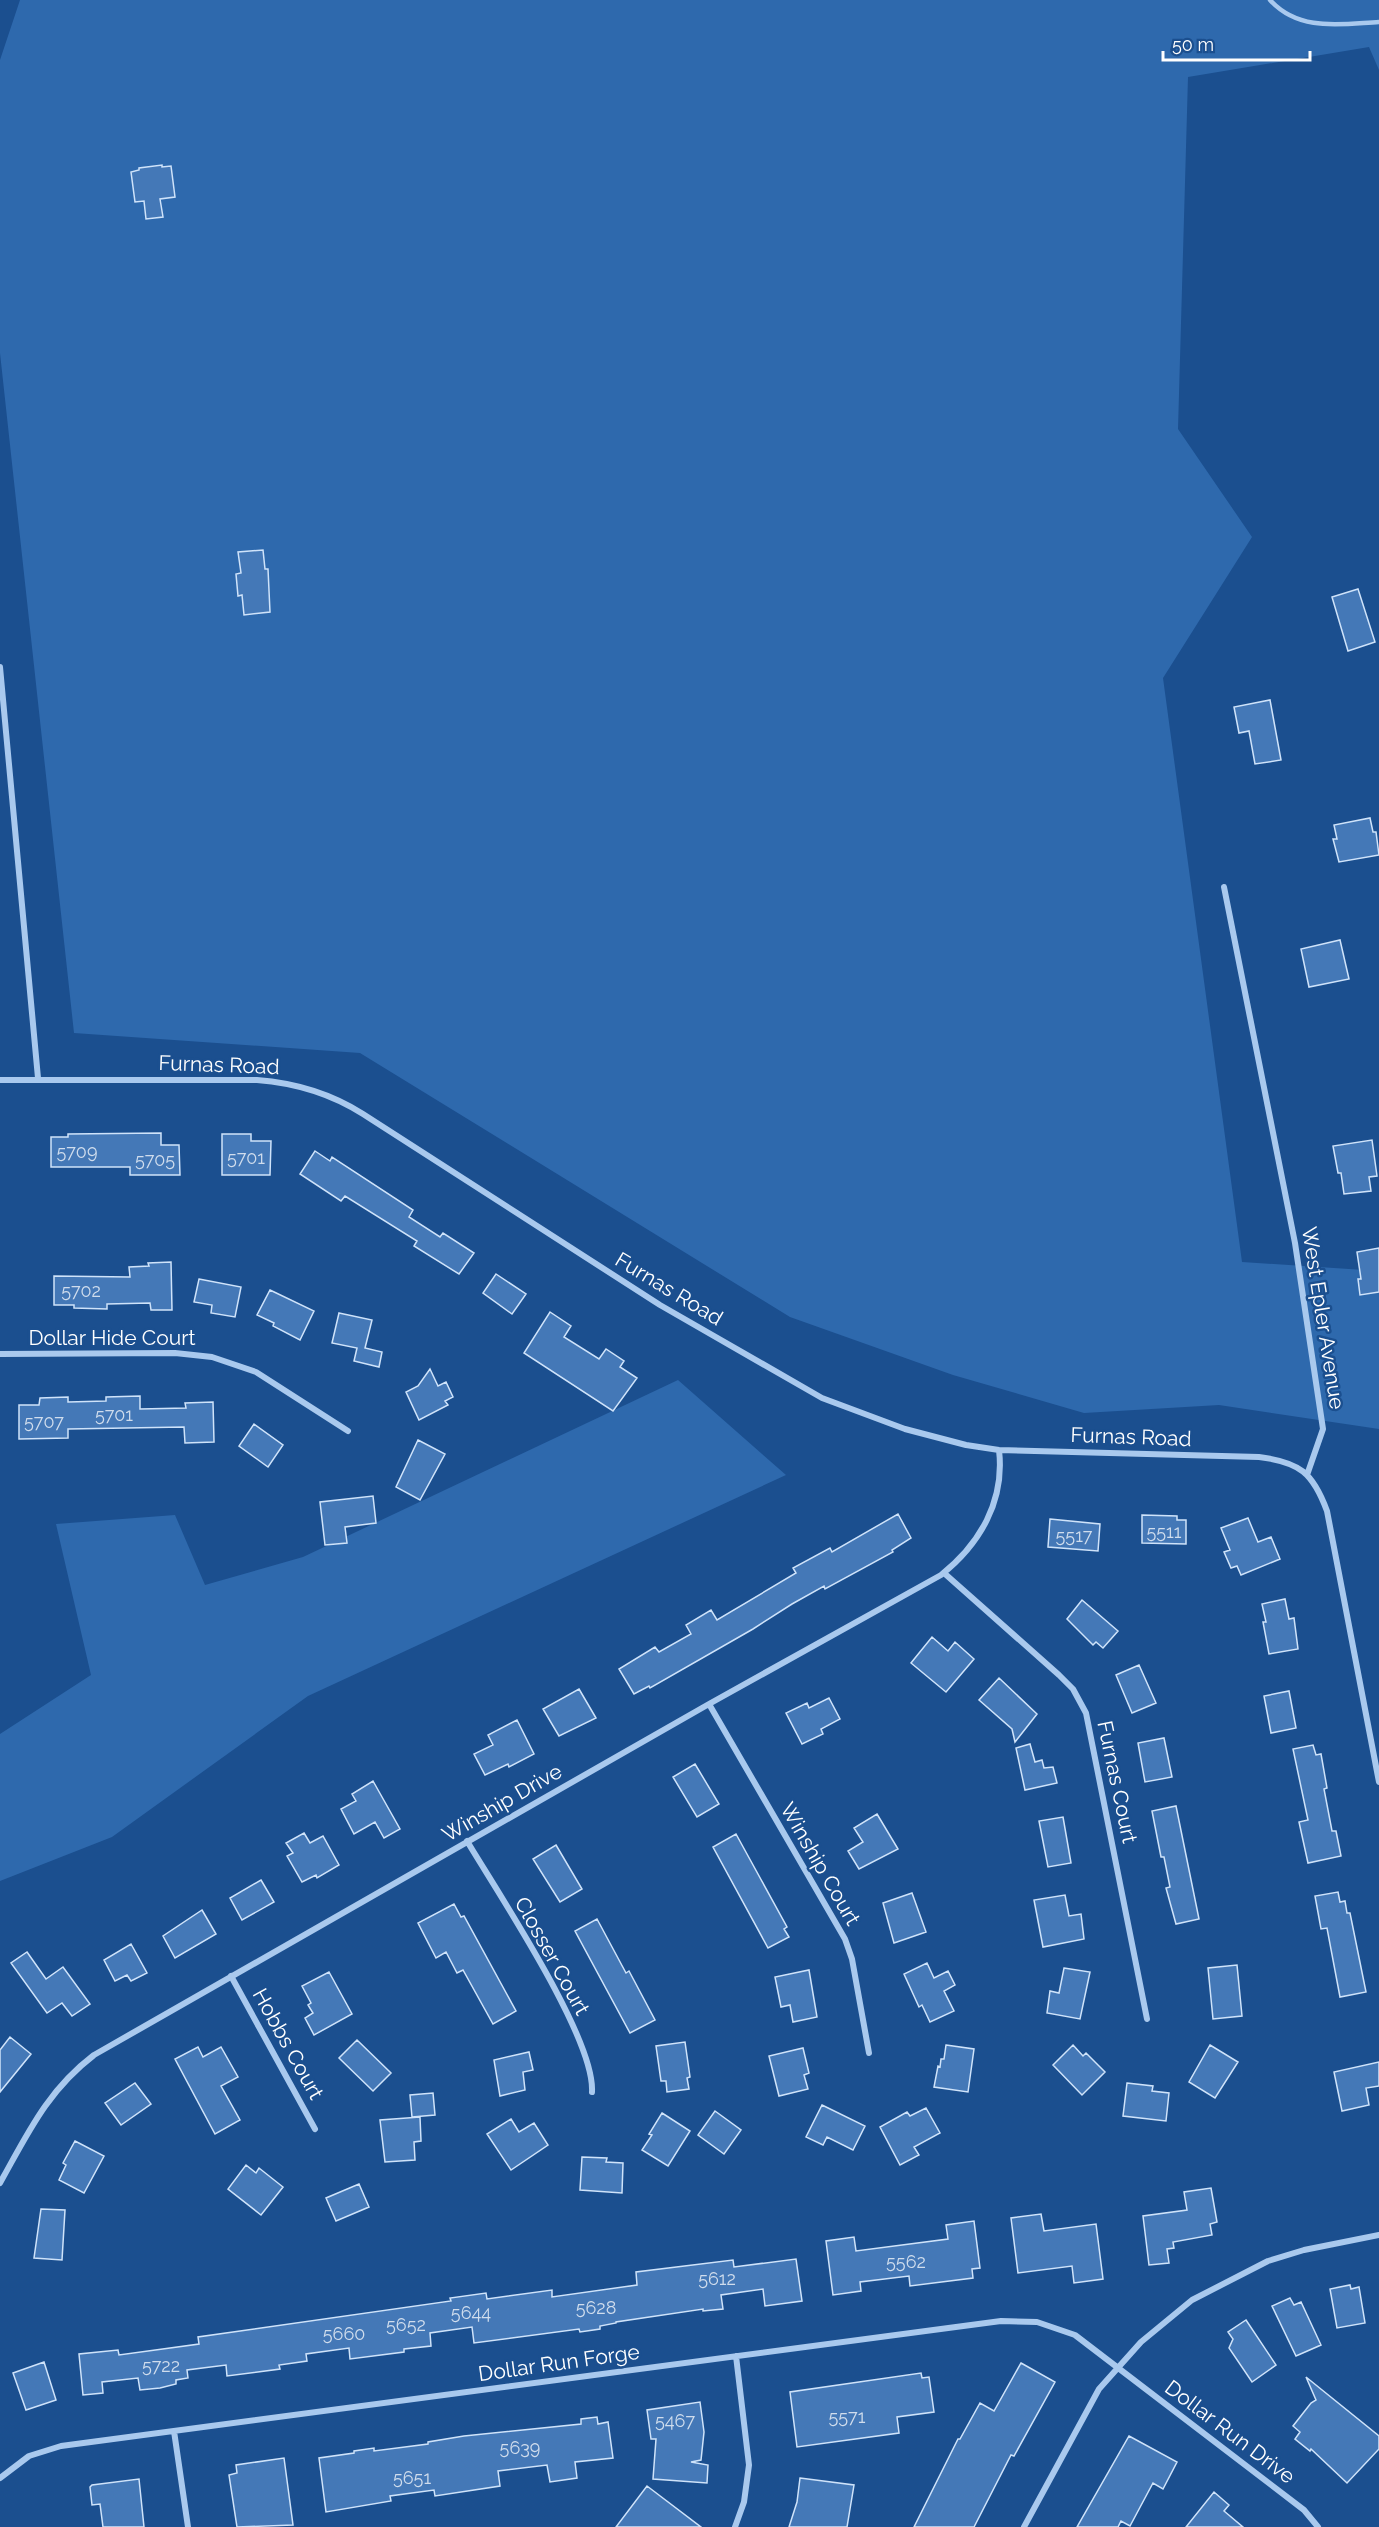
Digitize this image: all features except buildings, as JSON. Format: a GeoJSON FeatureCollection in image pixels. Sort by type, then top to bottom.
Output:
{"type":"FeatureCollection","features":[{"type":"Feature","properties":{"kind":"street"},"geometry":{"type":"LineString","coordinates":[[0,668],[38,1078]]}},
{"type":"Feature","properties":{"kind":"street","name":"West Epler Avenue"},"geometry":{"type":"LineString","coordinates":[[1224,887],[1296,1243],[1323,1429],[1307,1475]]}},
{"type":"Feature","properties":{"kind":"street","name":"Furnas Road"},"geometry":{"type":"LineString","coordinates":[[0,1080],[38,1078],[257,1080],[295,1084],[330,1096],[363,1114],[660,1305],[822,1398],[905,1429],[966,1445],[999,1450],[1259,1457],[1280,1460],[1307,1475]]}},
{"type":"Feature","properties":{"kind":"street","name":"Dollar Hide Court"},"geometry":{"type":"LineString","coordinates":[[0,1354],[175,1353],[212,1357],[256,1372],[348,1431]]}},
{"type":"Feature","properties":{"kind":"street","name":"Winship Drive"},"geometry":{"type":"LineString","coordinates":[[0,2183],[54,2092],[94,2055],[709,1704],[944,1573],[959,1561],[977,1539],[990,1515],[1000,1478],[999,1450]]}},
{"type":"Feature","properties":{"kind":"street"},"geometry":{"type":"LineString","coordinates":[[1307,1475],[1319,1488],[1327,1511],[1379,1782]]}},
{"type":"Feature","properties":{"kind":"street","name":"Furnas Court"},"geometry":{"type":"LineString","coordinates":[[944,1573],[1059,1675],[1073,1689],[1086,1713],[1147,2019]]}},
{"type":"Feature","properties":{"kind":"street","name":"Winship Court"},"geometry":{"type":"LineString","coordinates":[[709,1704],[845,1939],[852,1959],[868,2053]]}},
{"type":"Feature","properties":{"kind":"street","name":"Closser Court"},"geometry":{"type":"LineString","coordinates":[[467,1842],[563,2006],[587,2063],[593,2083],[592,2092]]}},
{"type":"Feature","properties":{"kind":"street","name":"Hobbs Court"},"geometry":{"type":"LineString","coordinates":[[231,1976],[315,2128]]}},
{"type":"Feature","properties":{"kind":"street"},"geometry":{"type":"LineString","coordinates":[[1024,2527],[1099,2389],[1141,2342],[1192,2300],[1268,2261],[1304,2250],[1379,2235]]}},
{"type":"Feature","properties":{"kind":"street","name":"Dollar Run Forge"},"geometry":{"type":"LineString","coordinates":[[0,2478],[29,2456],[62,2446],[1001,2320],[1037,2322],[1075,2335],[1118,2368]]}},
{"type":"Feature","properties":{"kind":"street"},"geometry":{"type":"LineString","coordinates":[[735,2527],[744,2502],[749,2465],[736,2356]]}},
{"type":"Feature","properties":{"kind":"street","name":"Dollar Run Drive"},"geometry":{"type":"LineString","coordinates":[[1118,2368],[1304,2510],[1318,2527]]}},
{"type":"Feature","properties":{"kind":"street"},"geometry":{"type":"LineString","coordinates":[[174,2431],[188,2527]]}},
{"type":"Feature","properties":{"kind":"lane"},"geometry":{"type":"LineString","coordinates":[[1270,0],[1282,14],[1320,25],[1379,22]]}},
{"type":"Feature","properties":{"kind":"shaded area"},"geometry":{"type":"Polygon","coordinates":[[[20,0],[1379,0],[1379,70],[1369,47],[1188,77],[1178,429],[1252,537],[1163,678],[1242,1262],[1379,1271],[1379,1429],[1219,1405],[1084,1413],[953,1375],[790,1317],[360,1053],[74,1033],[0,353],[0,60],[20,0]]]}},
{"type":"Feature","properties":{"kind":"shaded area"},"geometry":{"type":"Polygon","coordinates":[[[678,1380],[786,1475],[308,1696],[112,1837],[0,1881],[0,1734],[91,1675],[56,1524],[175,1515],[205,1585],[303,1557],[678,1380]]]}}]}
